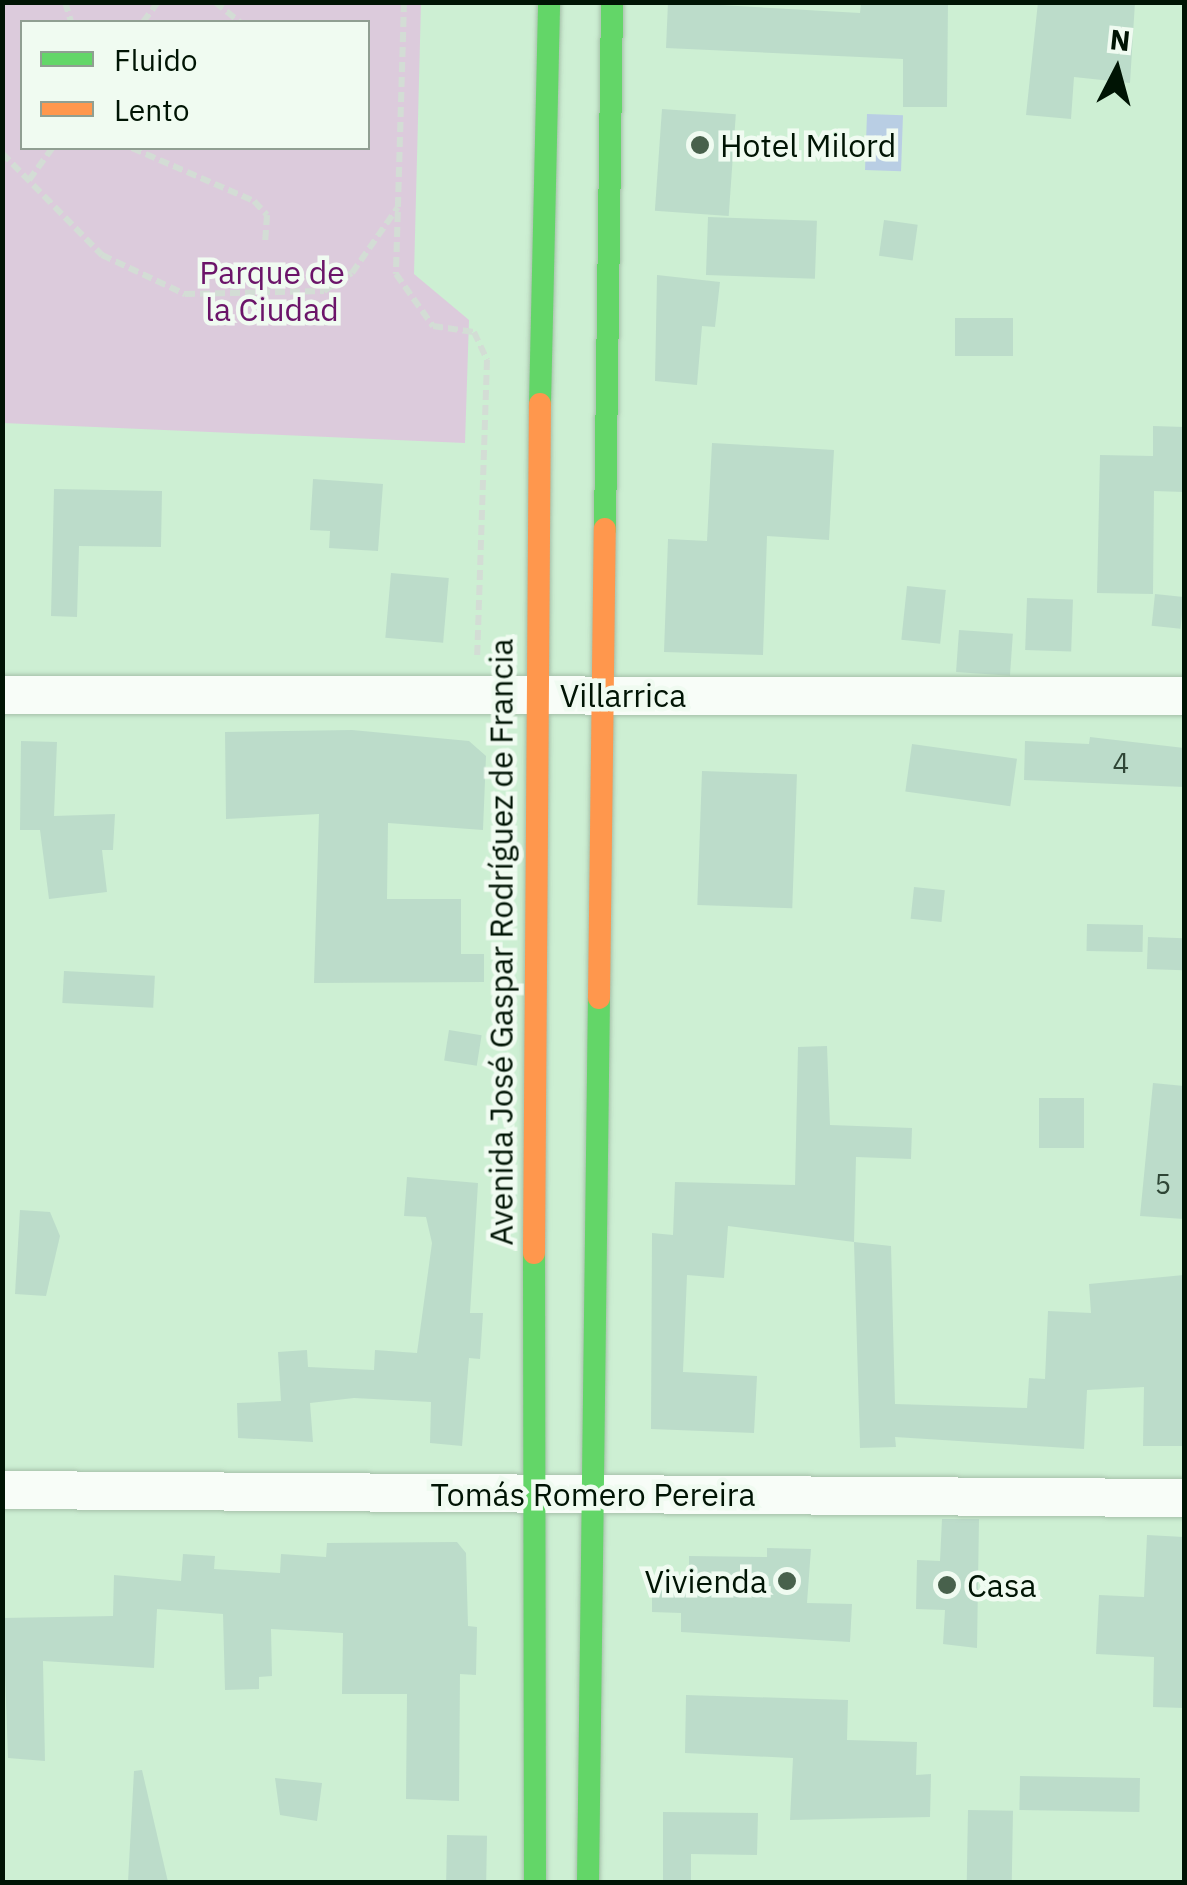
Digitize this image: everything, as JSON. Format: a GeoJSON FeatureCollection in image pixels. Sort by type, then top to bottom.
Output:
{"type":"FeatureCollection","features":[{"type":"Feature","properties":{"kind":"main road","name":"Avenida José Gaspar Rodríguez de Francia"},"geometry":{"type":"LineString","coordinates":[[535,1882],[533,695],[548,2]]}},
{"type":"Feature","properties":{"kind":"main road"},"geometry":{"type":"LineString","coordinates":[[588,1882],[597,696],[612,2]]}},
{"type":"Feature","properties":{"kind":"street","name":"Villarrica"},"geometry":{"type":"LineString","coordinates":[[2,695],[1184,696]]}},
{"type":"Feature","properties":{"kind":"street","name":"Tomás Romero Pereira"},"geometry":{"type":"LineString","coordinates":[[2,1490],[1184,1498]]}},
{"type":"Feature","properties":{"kind":"path"},"geometry":{"type":"LineString","coordinates":[[215,2],[238,20]]}},
{"type":"Feature","properties":{"kind":"path"},"geometry":{"type":"LineString","coordinates":[[404,2],[396,274],[433,326],[474,332],[487,360],[480,658],[460,658]]}},
{"type":"Feature","properties":{"kind":"path"},"geometry":{"type":"LineString","coordinates":[[29,180],[51,150]]}},
{"type":"Feature","properties":{"kind":"path"},"geometry":{"type":"LineString","coordinates":[[137,150],[254,200],[267,215],[265,242]]}},
{"type":"Feature","properties":{"kind":"path"},"geometry":{"type":"LineString","coordinates":[[2,153],[120,269],[154,286],[236,299],[324,291],[363,260],[398,206]]}},
{"type":"Feature","properties":{"kind":"green space","name":"Parque de la Ciudad"},"geometry":{"type":"Polygon","coordinates":[[[3,2],[421,3],[414,274],[469,320],[465,443],[3,423],[3,2]]]}},
{"type":"Feature","properties":{"kind":"water"},"geometry":{"type":"Polygon","coordinates":[[[867,114],[903,115],[901,171],[865,170],[867,114]]]}},
{"type":"Feature","properties":{"kind":"building"},"geometry":{"type":"Polygon","coordinates":[[[668,2],[860,13],[861,2],[948,2],[947,107],[903,107],[903,59],[666,48],[668,2]]]}},
{"type":"Feature","properties":{"kind":"building"},"geometry":{"type":"Polygon","coordinates":[[[1038,2],[1135,2],[1130,83],[1074,77],[1071,119],[1026,115],[1038,2]]]}},
{"type":"Feature","properties":{"kind":"building","name":"Hotel Milord"},"geometry":{"type":"Polygon","coordinates":[[[662,109],[736,114],[729,216],[655,211],[662,109]]]}},
{"type":"Feature","properties":{"kind":"building"},"geometry":{"type":"Polygon","coordinates":[[[708,217],[817,221],[815,279],[706,275],[708,217]]]}},
{"type":"Feature","properties":{"kind":"building"},"geometry":{"type":"Polygon","coordinates":[[[884,220],[918,225],[913,260],[879,256],[884,220]]]}},
{"type":"Feature","properties":{"kind":"building"},"geometry":{"type":"Polygon","coordinates":[[[657,275],[720,282],[715,327],[702,326],[697,385],[655,381],[657,275]]]}},
{"type":"Feature","properties":{"kind":"building"},"geometry":{"type":"Polygon","coordinates":[[[955,318],[1013,318],[1013,356],[955,356],[955,318]]]}},
{"type":"Feature","properties":{"kind":"building"},"geometry":{"type":"Polygon","coordinates":[[[1153,426],[1184,427],[1184,492],[1154,491],[1153,594],[1097,593],[1100,455],[1153,456],[1153,426]]]}},
{"type":"Feature","properties":{"kind":"building"},"geometry":{"type":"Polygon","coordinates":[[[712,443],[834,450],[829,540],[767,536],[763,655],[664,652],[668,539],[707,541],[712,443]]]}},
{"type":"Feature","properties":{"kind":"building"},"geometry":{"type":"Polygon","coordinates":[[[313,479],[383,484],[378,551],[329,548],[330,531],[310,530],[313,479]]]}},
{"type":"Feature","properties":{"kind":"building"},"geometry":{"type":"Polygon","coordinates":[[[54,489],[162,491],[161,547],[79,546],[77,617],[51,616],[54,489]]]}},
{"type":"Feature","properties":{"kind":"building"},"geometry":{"type":"Polygon","coordinates":[[[391,573],[449,578],[443,643],[385,638],[391,573]]]}},
{"type":"Feature","properties":{"kind":"building"},"geometry":{"type":"Polygon","coordinates":[[[907,586],[946,590],[940,644],[901,640],[907,586]]]}},
{"type":"Feature","properties":{"kind":"building"},"geometry":{"type":"Polygon","coordinates":[[[1155,594],[1184,597],[1180,629],[1152,626],[1155,594]]]}},
{"type":"Feature","properties":{"kind":"building"},"geometry":{"type":"Polygon","coordinates":[[[1027,598],[1073,600],[1071,652],[1025,650],[1027,598]]]}},
{"type":"Feature","properties":{"kind":"building"},"geometry":{"type":"Polygon","coordinates":[[[959,630],[1013,634],[1010,676],[956,672],[959,630]]]}},
{"type":"Feature","properties":{"kind":"building"},"geometry":{"type":"Polygon","coordinates":[[[352,730],[469,741],[486,756],[483,830],[388,823],[387,899],[461,899],[461,954],[484,954],[484,982],[314,983],[319,814],[226,819],[225,732],[352,730]]]}},
{"type":"Feature","properties":{"kind":"building"},"geometry":{"type":"Polygon","coordinates":[[[1090,737],[1184,748],[1184,787],[1024,780],[1025,741],[1089,744],[1090,737]]]}},
{"type":"Feature","properties":{"kind":"building"},"geometry":{"type":"Polygon","coordinates":[[[21,741],[57,742],[54,816],[115,814],[113,850],[102,850],[107,892],[49,899],[40,830],[20,830],[21,741]]]}},
{"type":"Feature","properties":{"kind":"building"},"geometry":{"type":"Polygon","coordinates":[[[912,744],[1017,759],[1010,806],[905,792],[912,744]]]}},
{"type":"Feature","properties":{"kind":"building"},"geometry":{"type":"Polygon","coordinates":[[[702,771],[797,774],[792,908],[697,905],[702,771]]]}},
{"type":"Feature","properties":{"kind":"building"},"geometry":{"type":"Polygon","coordinates":[[[914,887],[945,890],[941,922],[911,919],[914,887]]]}},
{"type":"Feature","properties":{"kind":"building"},"geometry":{"type":"Polygon","coordinates":[[[1087,924],[1143,925],[1143,952],[1087,951],[1087,924]]]}},
{"type":"Feature","properties":{"kind":"building"},"geometry":{"type":"Polygon","coordinates":[[[1148,937],[1184,938],[1183,970],[1147,969],[1148,937]]]}},
{"type":"Feature","properties":{"kind":"building"},"geometry":{"type":"Polygon","coordinates":[[[64,971],[155,976],[153,1008],[62,1003],[64,971]]]}},
{"type":"Feature","properties":{"kind":"building"},"geometry":{"type":"Polygon","coordinates":[[[449,1030],[482,1035],[477,1066],[444,1061],[449,1030]]]}},
{"type":"Feature","properties":{"kind":"building"},"geometry":{"type":"Polygon","coordinates":[[[827,1046],[830,1125],[912,1128],[911,1159],[856,1157],[854,1242],[728,1226],[724,1278],[687,1275],[683,1372],[757,1376],[754,1433],[651,1429],[652,1233],[673,1235],[675,1182],[795,1185],[798,1047],[827,1046]]]}},
{"type":"Feature","properties":{"kind":"building"},"geometry":{"type":"Polygon","coordinates":[[[1153,1083],[1184,1086],[1184,1219],[1140,1216],[1153,1083]]]}},
{"type":"Feature","properties":{"kind":"building"},"geometry":{"type":"Polygon","coordinates":[[[1039,1098],[1084,1098],[1084,1148],[1039,1148],[1039,1098]]]}},
{"type":"Feature","properties":{"kind":"building"},"geometry":{"type":"Polygon","coordinates":[[[407,1177],[478,1183],[470,1313],[483,1313],[480,1359],[469,1358],[462,1446],[430,1443],[431,1402],[354,1398],[310,1403],[313,1442],[238,1438],[237,1403],[281,1401],[278,1352],[307,1350],[308,1367],[374,1370],[375,1350],[417,1353],[432,1243],[426,1217],[404,1216],[407,1177]]]}},
{"type":"Feature","properties":{"kind":"building"},"geometry":{"type":"Polygon","coordinates":[[[20,1210],[50,1212],[60,1236],[46,1296],[15,1294],[20,1210]]]}},
{"type":"Feature","properties":{"kind":"building"},"geometry":{"type":"Polygon","coordinates":[[[854,1242],[891,1246],[895,1404],[1027,1408],[1029,1378],[1045,1379],[1048,1311],[1091,1313],[1089,1284],[1184,1275],[1184,1446],[1143,1446],[1144,1387],[1087,1390],[1084,1449],[895,1437],[896,1447],[860,1448],[854,1242]]]}},
{"type":"Feature","properties":{"kind":"building"},"geometry":{"type":"Polygon","coordinates":[[[942,1519],[979,1519],[977,1648],[943,1644],[945,1610],[916,1609],[917,1560],[940,1561],[942,1519]]]}},
{"type":"Feature","properties":{"kind":"building"},"geometry":{"type":"Polygon","coordinates":[[[1147,1535],[1184,1537],[1184,1708],[1153,1707],[1154,1657],[1096,1654],[1099,1595],[1144,1597],[1147,1535]]]}},
{"type":"Feature","properties":{"kind":"building"},"geometry":{"type":"Polygon","coordinates":[[[457,1542],[466,1553],[468,1626],[477,1627],[476,1675],[460,1674],[459,1801],[406,1799],[407,1694],[342,1694],[343,1633],[271,1629],[272,1676],[259,1677],[259,1689],[225,1690],[223,1614],[157,1609],[154,1668],[43,1661],[45,1761],[8,1758],[3,1618],[113,1616],[114,1575],[181,1581],[183,1554],[215,1556],[214,1569],[280,1573],[281,1554],[326,1557],[327,1543],[457,1542]]]}},
{"type":"Feature","properties":{"kind":"building"},"geometry":{"type":"Polygon","coordinates":[[[767,1548],[811,1549],[807,1603],[852,1604],[850,1642],[681,1632],[681,1613],[652,1612],[652,1585],[689,1586],[689,1556],[767,1557],[767,1548]]]}},
{"type":"Feature","properties":{"kind":"building"},"geometry":{"type":"Polygon","coordinates":[[[686,1695],[848,1700],[847,1740],[917,1742],[916,1775],[931,1774],[930,1817],[790,1820],[793,1758],[685,1753],[686,1695]]]}},
{"type":"Feature","properties":{"kind":"building"},"geometry":{"type":"Polygon","coordinates":[[[142,1770],[168,1882],[128,1882],[134,1771],[142,1770]]]}},
{"type":"Feature","properties":{"kind":"building"},"geometry":{"type":"Polygon","coordinates":[[[1020,1776],[1140,1778],[1139,1812],[1019,1810],[1020,1776]]]}},
{"type":"Feature","properties":{"kind":"building"},"geometry":{"type":"Polygon","coordinates":[[[275,1778],[322,1783],[317,1821],[280,1815],[275,1778]]]}},
{"type":"Feature","properties":{"kind":"building"},"geometry":{"type":"Polygon","coordinates":[[[968,1810],[1013,1811],[1012,1882],[967,1882],[968,1810]]]}},
{"type":"Feature","properties":{"kind":"building"},"geometry":{"type":"Polygon","coordinates":[[[663,1812],[758,1813],[757,1855],[691,1854],[691,1882],[663,1882],[663,1812]]]}},
{"type":"Feature","properties":{"kind":"building"},"geometry":{"type":"Polygon","coordinates":[[[447,1835],[487,1836],[486,1882],[446,1882],[447,1835]]]}},
{"type":"Feature","properties":{"kind":"traffic: fast"},"geometry":{"type":"LineString","coordinates":[[540,404],[549,2]]}},
{"type":"Feature","properties":{"kind":"traffic: fast"},"geometry":{"type":"LineString","coordinates":[[605,529],[612,2]]}},
{"type":"Feature","properties":{"kind":"traffic: fast"},"geometry":{"type":"LineString","coordinates":[[588,1882],[599,998]]}},
{"type":"Feature","properties":{"kind":"traffic: fast"},"geometry":{"type":"LineString","coordinates":[[534,1253],[535,1882]]}},
{"type":"Feature","properties":{"kind":"traffic: slow"},"geometry":{"type":"LineString","coordinates":[[534,1253],[540,404]]}},
{"type":"Feature","properties":{"kind":"traffic: slow"},"geometry":{"type":"LineString","coordinates":[[599,998],[605,529]]}},
{"type":"Feature","properties":{"kind":"place","name":"Hotel Milord"},"geometry":{"type":"Point","coordinates":[700,145]}},
{"type":"Feature","properties":{"kind":"place","name":"Vivienda"},"geometry":{"type":"Point","coordinates":[787,1581]}},
{"type":"Feature","properties":{"kind":"place","name":"Casa"},"geometry":{"type":"Point","coordinates":[947,1585]}}]}
